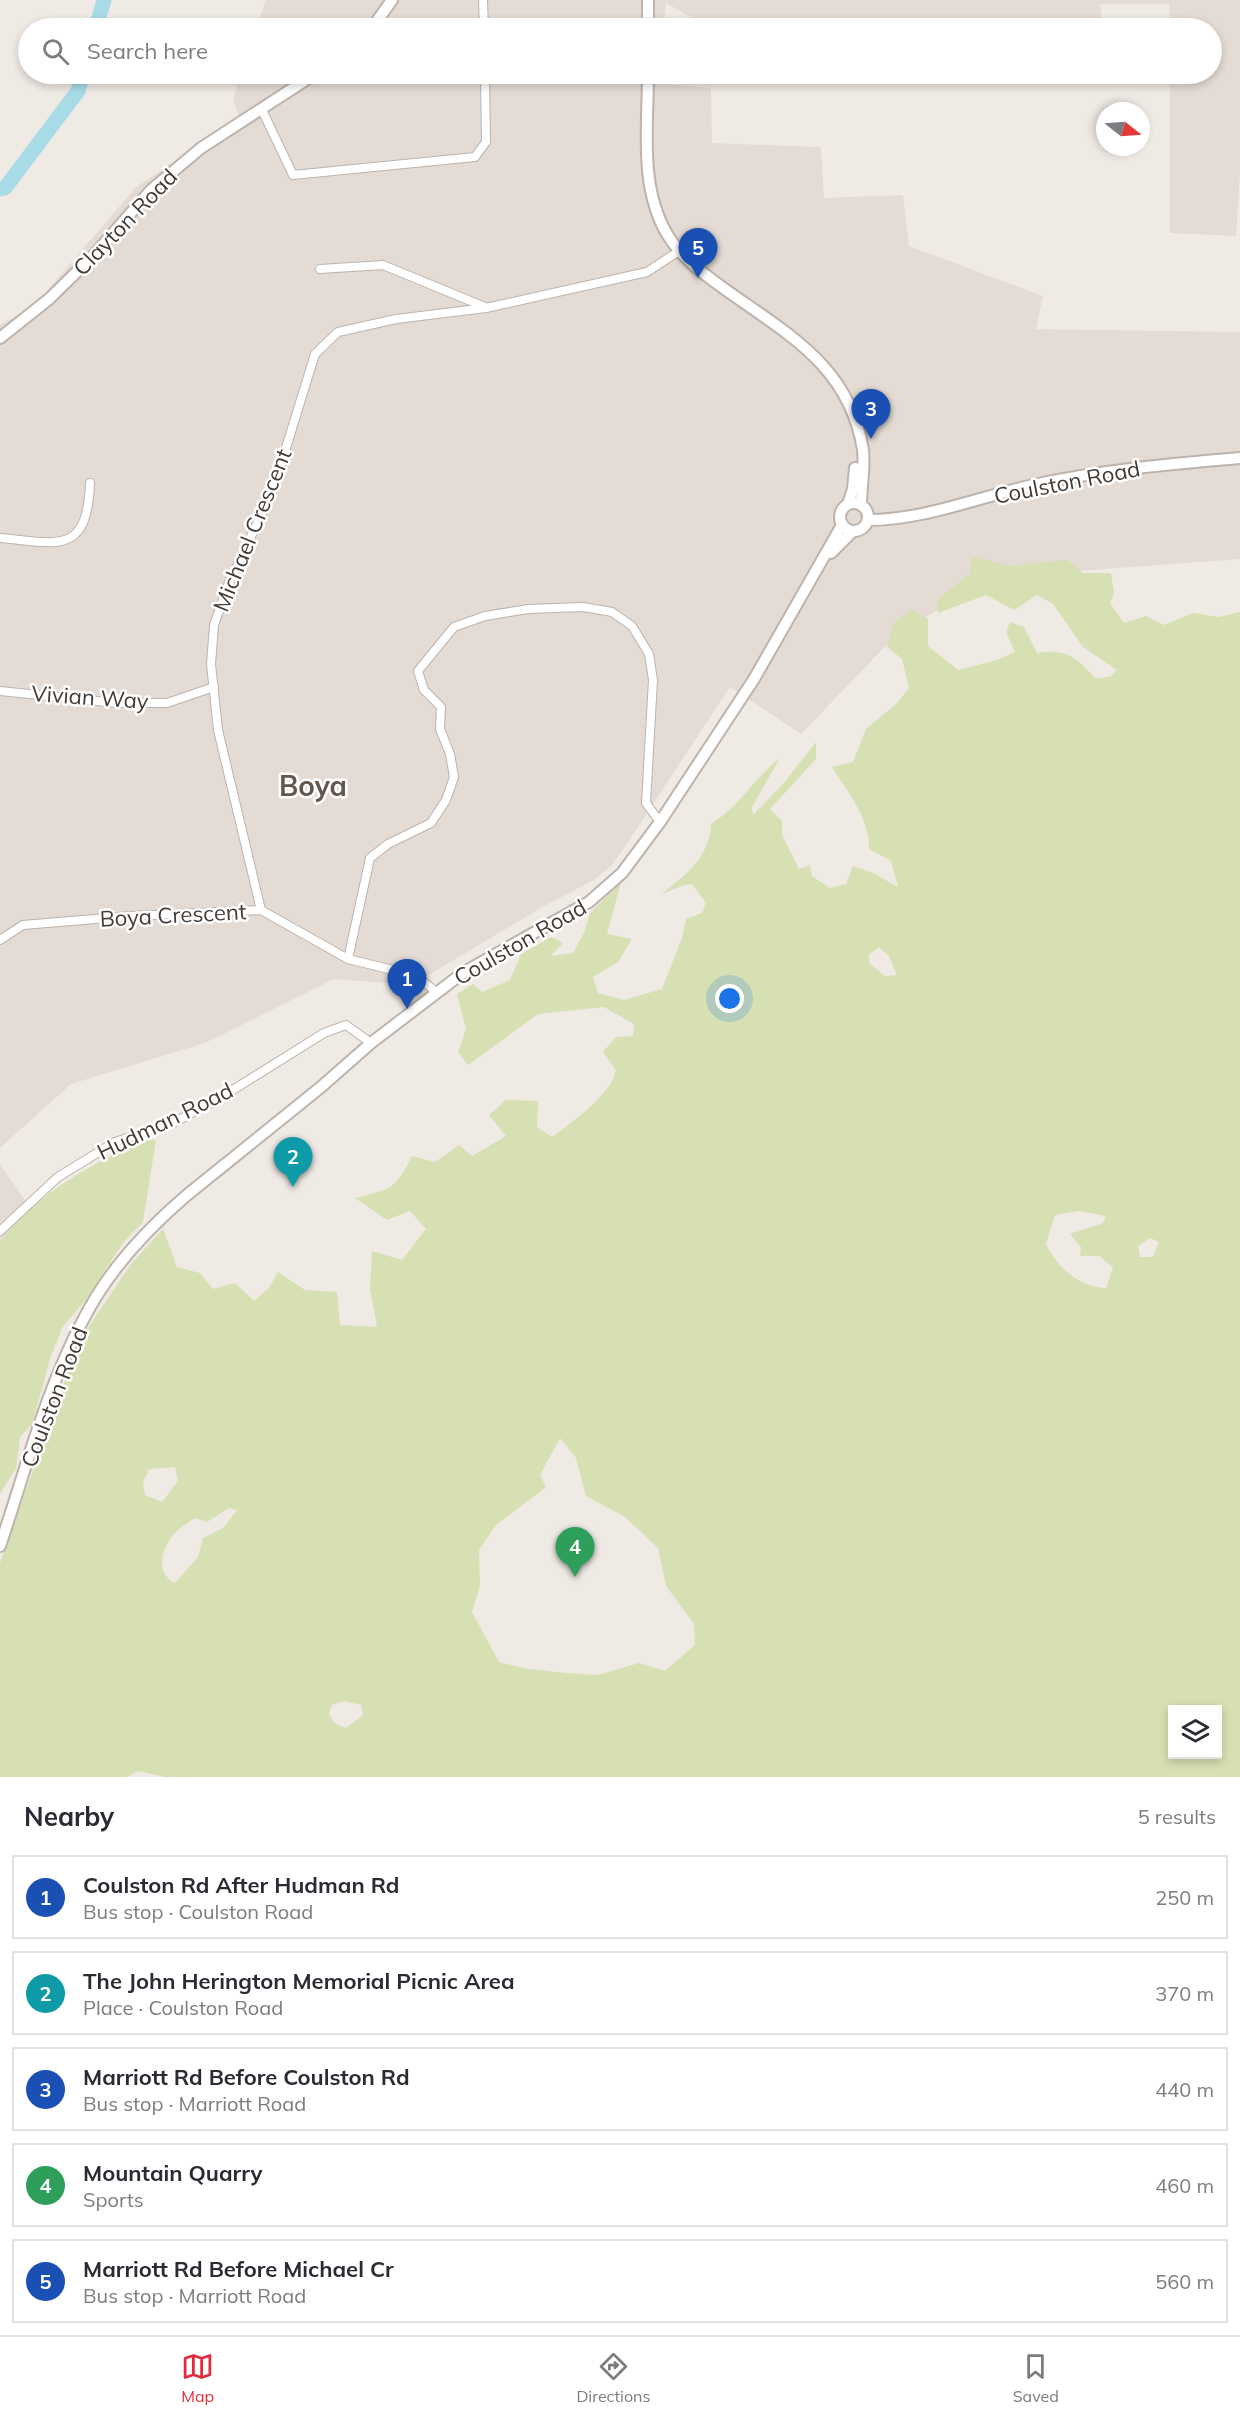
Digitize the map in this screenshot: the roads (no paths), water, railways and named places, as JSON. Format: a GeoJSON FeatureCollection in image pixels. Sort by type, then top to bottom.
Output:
{"type":"FeatureCollection","features":[{"type":"Feature","properties":{"kind":"street"},"geometry":{"type":"LineString","coordinates":[[379,18],[392,0]]}},
{"type":"Feature","properties":{"kind":"street"},"geometry":{"type":"LineString","coordinates":[[483,0],[484,18]]}},
{"type":"Feature","properties":{"kind":"street"},"geometry":{"type":"LineString","coordinates":[[648,0],[648,18]]}},
{"type":"Feature","properties":{"kind":"street","name":"Clayton Road"},"geometry":{"type":"LineString","coordinates":[[0,338],[49,299],[93,256],[151,190],[201,148],[300,84]]}},
{"type":"Feature","properties":{"kind":"street"},"geometry":{"type":"LineString","coordinates":[[262,110],[293,175],[475,157],[486,142],[485,84]]}},
{"type":"Feature","properties":{"kind":"street"},"geometry":{"type":"LineString","coordinates":[[648,84],[650,181],[654,205],[661,223],[679,251],[706,276],[815,355],[849,400],[863,449],[865,512],[862,529],[852,532],[842,525],[840,516],[848,504],[853,489],[859,441]]}},
{"type":"Feature","properties":{"kind":"street","name":"Michael Crescent"},"geometry":{"type":"LineString","coordinates":[[261,910],[218,730],[211,664],[214,625],[228,585],[273,490],[315,354],[338,332],[396,319],[486,308],[647,272],[679,251]]}},
{"type":"Feature","properties":{"kind":"street"},"geometry":{"type":"LineString","coordinates":[[320,269],[382,265],[486,308]]}},
{"type":"Feature","properties":{"kind":"street","name":"Coulston Road"},"geometry":{"type":"LineString","coordinates":[[865,512],[895,518],[1104,470],[1240,458]]}},
{"type":"Feature","properties":{"kind":"street"},"geometry":{"type":"LineString","coordinates":[[0,538],[55,543],[76,535],[84,525],[89,506],[90,483]]}},
{"type":"Feature","properties":{"kind":"street"},"geometry":{"type":"LineString","coordinates":[[848,504],[865,512]]}},
{"type":"Feature","properties":{"kind":"street","name":"Coulston Road"},"geometry":{"type":"LineString","coordinates":[[0,1546],[54,1385],[75,1335],[96,1296],[125,1257],[153,1224],[321,1087],[370,1043],[436,992],[497,952],[589,902],[622,873],[660,822],[754,679],[826,557],[842,525]]}},
{"type":"Feature","properties":{"kind":"street","name":"Coulston Road"},"geometry":{"type":"LineString","coordinates":[[826,557],[852,532]]}},
{"type":"Feature","properties":{"kind":"street"},"geometry":{"type":"LineString","coordinates":[[348,959],[369,858],[388,844],[431,823],[447,800],[454,777],[450,754],[440,729],[441,707],[424,690],[418,671],[454,627],[485,616],[528,609],[583,607],[612,612],[633,626],[649,654],[653,680],[646,803],[660,822]]}},
{"type":"Feature","properties":{"kind":"street","name":"Vivian Way"},"geometry":{"type":"LineString","coordinates":[[0,691],[116,704],[167,702],[213,687]]}},
{"type":"Feature","properties":{"kind":"street","name":"Boya Crescent"},"geometry":{"type":"LineString","coordinates":[[0,940],[23,926],[131,915],[261,910],[348,959],[417,976],[436,992]]}},
{"type":"Feature","properties":{"kind":"street","name":"Hudman Road"},"geometry":{"type":"LineString","coordinates":[[0,1231],[58,1177],[115,1142],[175,1122],[220,1098],[324,1033],[346,1025],[370,1043]]}},
{"type":"Feature","properties":{"kind":"waterway"},"geometry":{"type":"LineString","coordinates":[[99,18],[104,0]]}},
{"type":"Feature","properties":{"kind":"waterway"},"geometry":{"type":"LineString","coordinates":[[0,189],[5,188],[78,91],[80,84]]}},
{"type":"Feature","properties":{"kind":"place","name":"Marriott Rd Before Michael Cr"},"geometry":{"type":"Point","coordinates":[698,278]}},
{"type":"Feature","properties":{"kind":"place","name":"Marriott Rd Before Coulston Rd"},"geometry":{"type":"Point","coordinates":[871,439]}},
{"type":"Feature","properties":{"kind":"place","name":"Coulston Rd After Hudman Rd"},"geometry":{"type":"Point","coordinates":[407,1009]}},
{"type":"Feature","properties":{"kind":"place","name":"The John Herington Memorial Picnic Area"},"geometry":{"type":"Point","coordinates":[293,1187]}},
{"type":"Feature","properties":{"kind":"place","name":"Mountain Quarry"},"geometry":{"type":"Point","coordinates":[575,1577]}},
{"type":"Feature","properties":{"kind":"district","name":"Boya"},"geometry":{"type":"Point","coordinates":[313,786]}}]}
